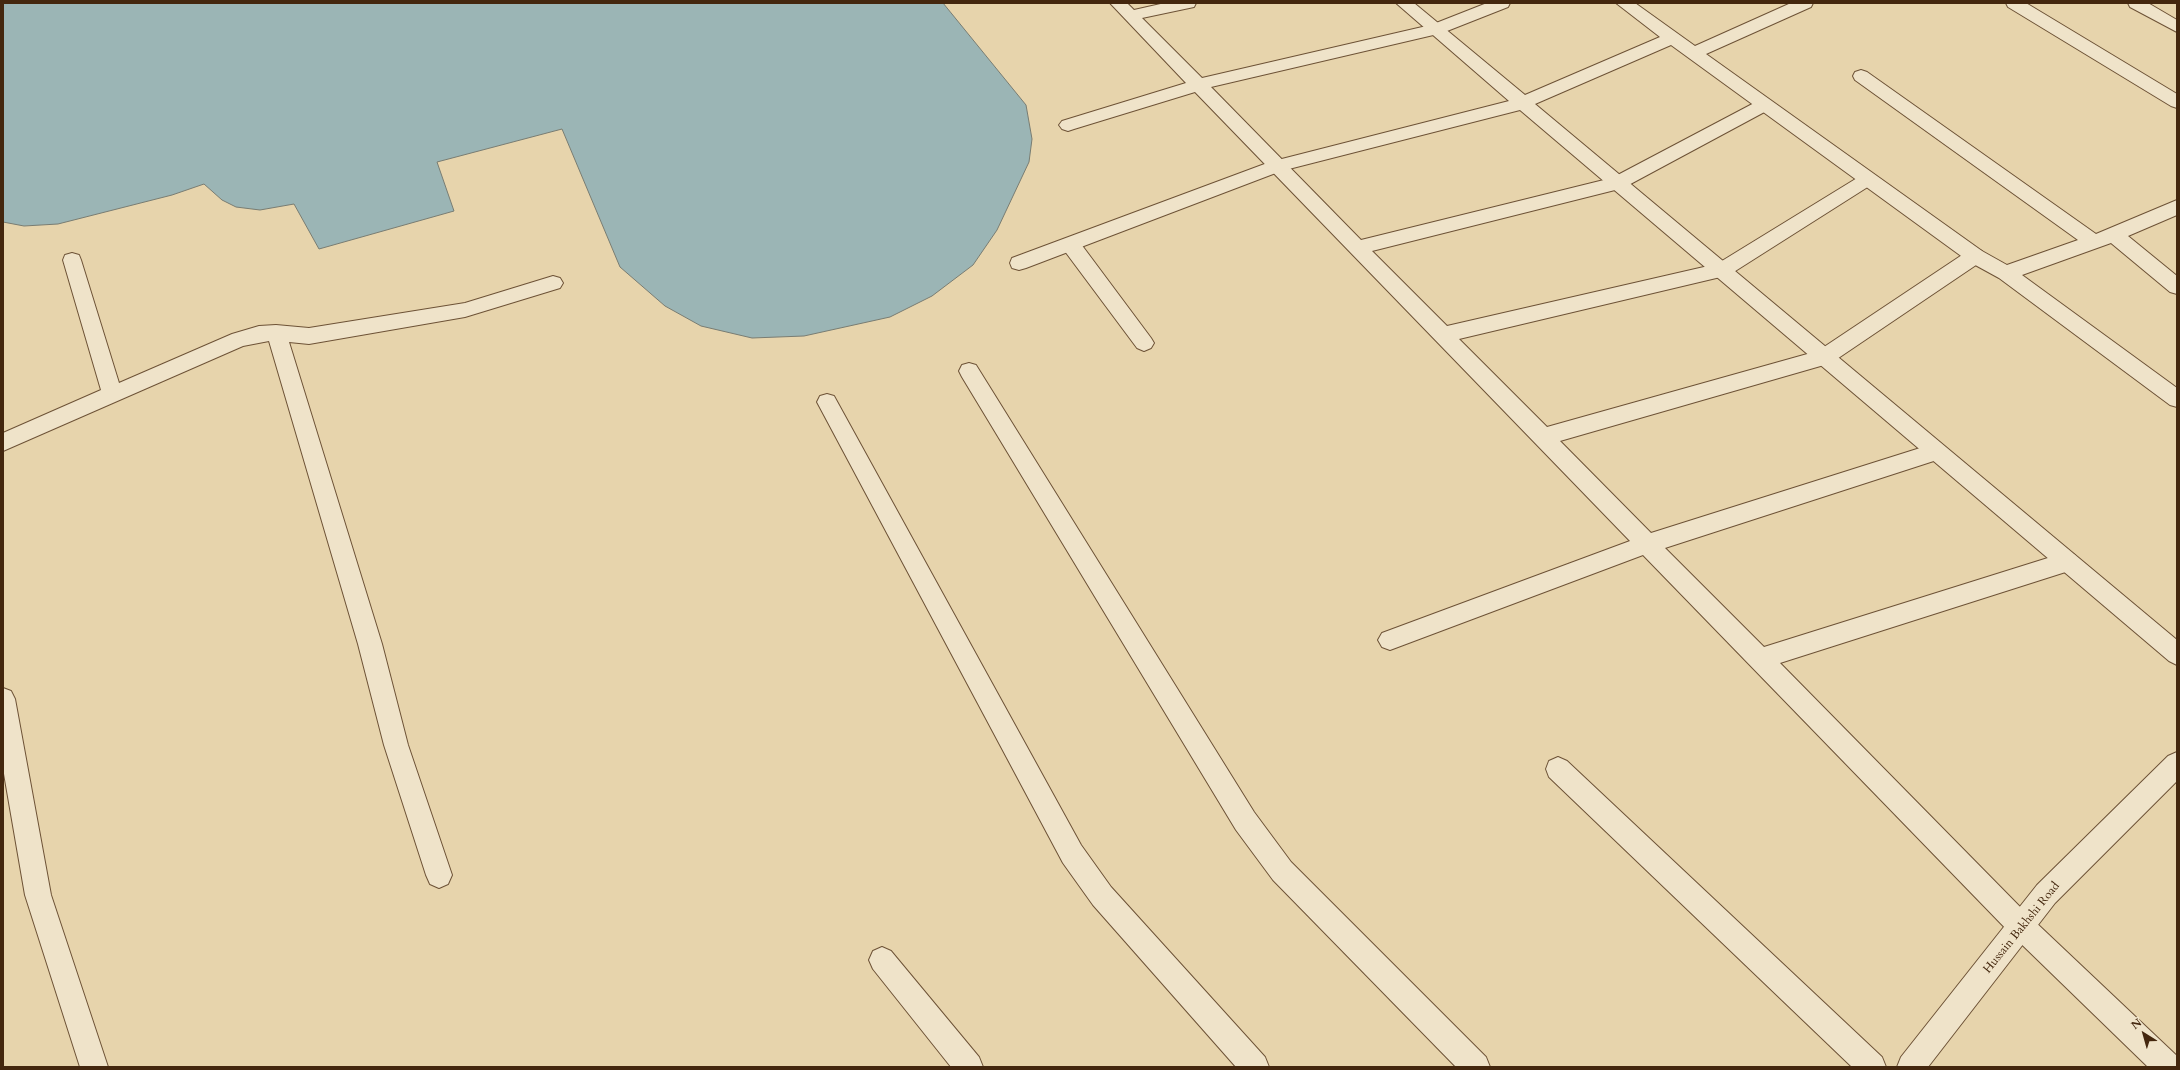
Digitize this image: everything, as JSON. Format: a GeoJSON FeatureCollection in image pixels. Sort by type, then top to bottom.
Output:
{"type":"FeatureCollection","features":[{"type":"Feature","properties":{"kind":"street"},"geometry":{"type":"LineString","coordinates":[[1124,10],[1188,3]]}},
{"type":"Feature","properties":{"kind":"street"},"geometry":{"type":"LineString","coordinates":[[1404,3],[2177,654]]}},
{"type":"Feature","properties":{"kind":"street"},"geometry":{"type":"LineString","coordinates":[[1068,125],[1197,85],[1436,29],[1502,3]]}},
{"type":"Feature","properties":{"kind":"street"},"geometry":{"type":"LineString","coordinates":[[1624,3],[1975,256],[2006,273],[2177,399]]}},
{"type":"Feature","properties":{"kind":"street"},"geometry":{"type":"LineString","coordinates":[[1693,53],[1804,3]]}},
{"type":"Feature","properties":{"kind":"street"},"geometry":{"type":"LineString","coordinates":[[2014,3],[2177,102]]}},
{"type":"Feature","properties":{"kind":"street"},"geometry":{"type":"LineString","coordinates":[[2136,3],[2177,27]]}},
{"type":"Feature","properties":{"kind":"street"},"geometry":{"type":"LineString","coordinates":[[1124,10],[2021,926],[2168,1067]]}},
{"type":"Feature","properties":{"kind":"street"},"geometry":{"type":"LineString","coordinates":[[1019,263],[1276,166],[1523,103],[1672,38]]}},
{"type":"Feature","properties":{"kind":"street"},"geometry":{"type":"LineString","coordinates":[[1861,76],[2094,242]]}},
{"type":"Feature","properties":{"kind":"street"},"geometry":{"type":"LineString","coordinates":[[1357,248],[1618,182],[1764,105]]}},
{"type":"Feature","properties":{"kind":"street"},"geometry":{"type":"LineString","coordinates":[[1442,335],[1722,270],[1868,179]]}},
{"type":"Feature","properties":{"kind":"street"},"geometry":{"type":"LineString","coordinates":[[2006,273],[2114,235],[2177,207]]}},
{"type":"Feature","properties":{"kind":"street"},"geometry":{"type":"LineString","coordinates":[[2114,235],[2177,287]]}},
{"type":"Feature","properties":{"kind":"street"},"geometry":{"type":"LineString","coordinates":[[1070,245],[1144,343]]}},
{"type":"Feature","properties":{"kind":"street"},"geometry":{"type":"LineString","coordinates":[[1543,437],[1824,357],[1975,256]]}},
{"type":"Feature","properties":{"kind":"street"},"geometry":{"type":"LineString","coordinates":[[72,260],[112,394]]}},
{"type":"Feature","properties":{"kind":"street"},"geometry":{"type":"LineString","coordinates":[[3,442],[239,339],[259,334],[276,333],[309,336],[465,310],[553,283]]}},
{"type":"Feature","properties":{"kind":"street"},"geometry":{"type":"LineString","coordinates":[[276,333],[370,644],[396,745],[439,875]]}},
{"type":"Feature","properties":{"kind":"street"},"geometry":{"type":"LineString","coordinates":[[970,371],[1244,820],[1282,871],[1476,1067]]}},
{"type":"Feature","properties":{"kind":"street"},"geometry":{"type":"LineString","coordinates":[[826,402],[1072,854],[1102,896],[1255,1067]]}},
{"type":"Feature","properties":{"kind":"street"},"geometry":{"type":"LineString","coordinates":[[1390,640],[1647,544],[1936,452]]}},
{"type":"Feature","properties":{"kind":"street"},"geometry":{"type":"LineString","coordinates":[[1760,658],[2067,562]]}},
{"type":"Feature","properties":{"kind":"street"},"geometry":{"type":"LineString","coordinates":[[3,699],[38,895],[94,1067]]}},
{"type":"Feature","properties":{"kind":"street","name":"Hussain Bakhshi Road"},"geometry":{"type":"LineString","coordinates":[[1911,1067],[2046,894],[2177,764]]}},
{"type":"Feature","properties":{"kind":"street"},"geometry":{"type":"LineString","coordinates":[[1558,769],[1872,1067]]}},
{"type":"Feature","properties":{"kind":"street"},"geometry":{"type":"LineString","coordinates":[[882,960],[969,1067]]}},
{"type":"Feature","properties":{"kind":"water"},"geometry":{"type":"Polygon","coordinates":[[[3,3],[943,3],[1026,105],[1032,139],[1029,162],[997,230],[973,265],[932,296],[890,317],[804,336],[752,338],[701,326],[665,306],[620,267],[562,129],[437,162],[454,211],[319,249],[294,204],[260,210],[236,207],[222,200],[204,184],[172,195],[58,224],[24,226],[3,222],[3,3]]]}}]}
